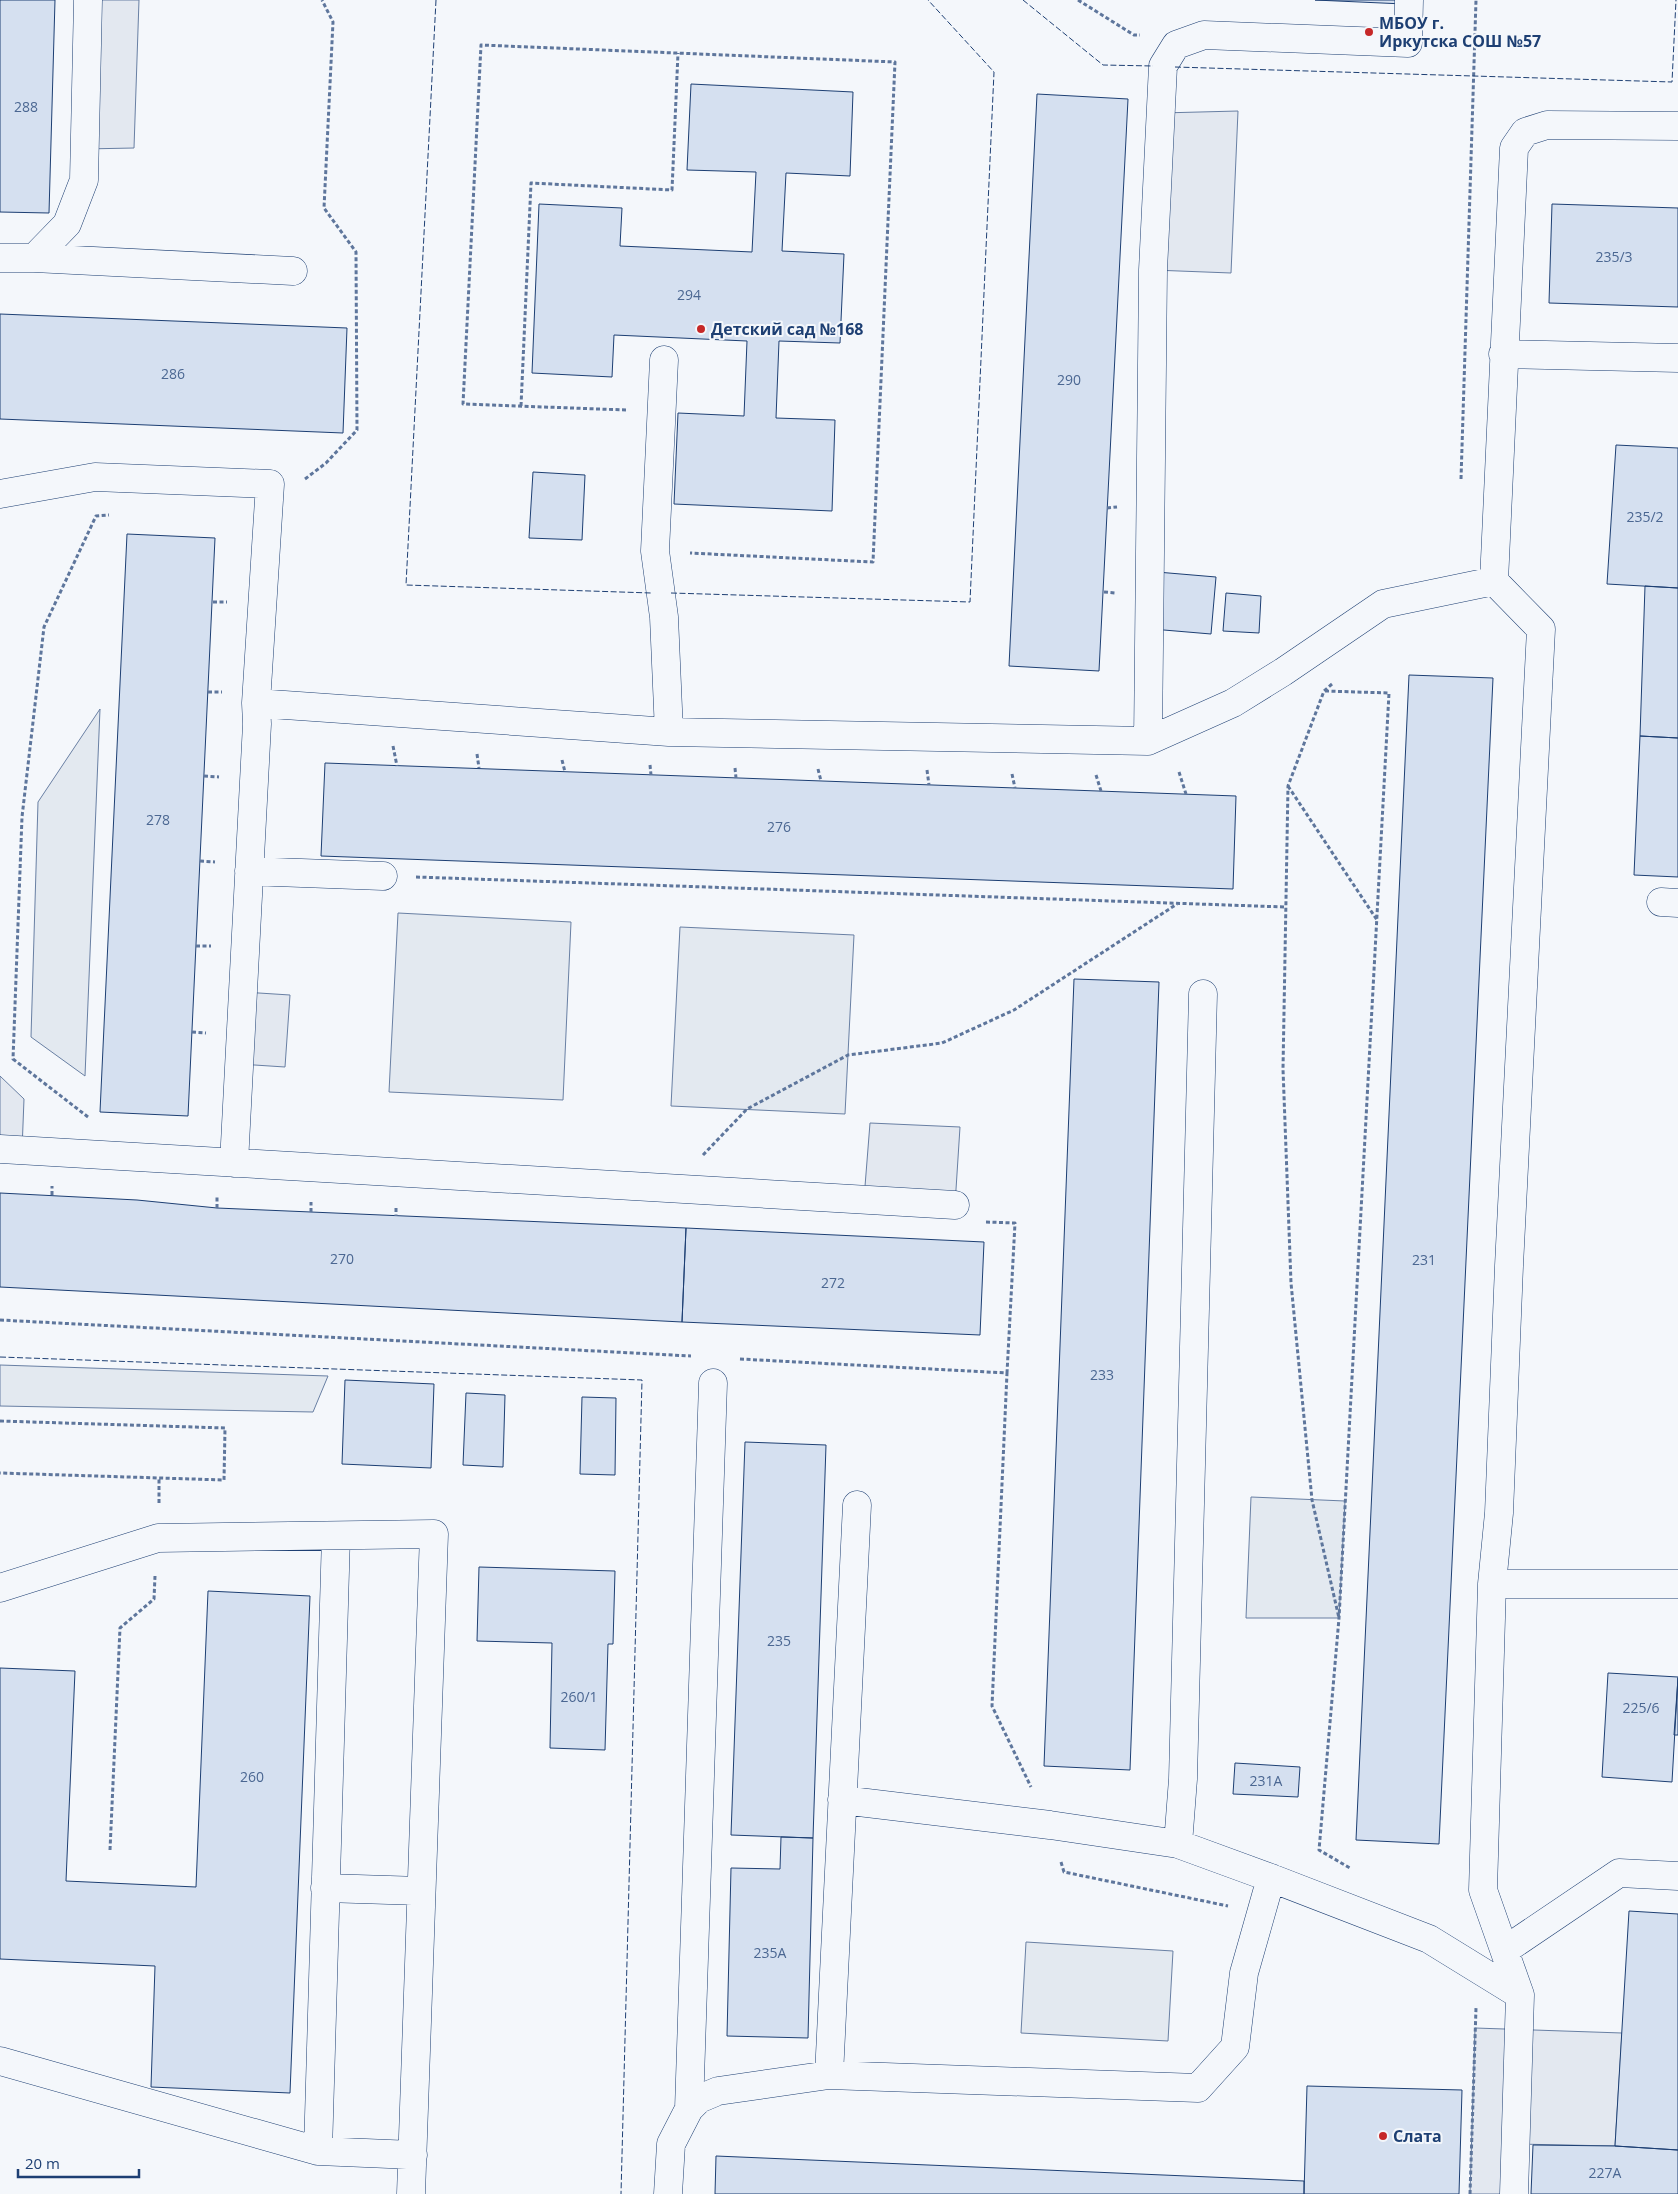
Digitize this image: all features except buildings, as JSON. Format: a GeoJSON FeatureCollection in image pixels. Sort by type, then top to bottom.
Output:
{"type":"FeatureCollection","features":[{"type":"Feature","properties":{"kind":"street"},"geometry":{"type":"LineString","coordinates":[[34,258],[67,224],[84,180],[88,0]]}},
{"type":"Feature","properties":{"kind":"street"},"geometry":{"type":"LineString","coordinates":[[1148,741],[1153,270],[1163,66],[1176,45],[1204,35],[1408,43],[1409,0]]}},
{"type":"Feature","properties":{"kind":"street"},"geometry":{"type":"LineString","coordinates":[[1514,2194],[1520,1995],[1483,1890],[1492,1584],[1499,1513],[1509,1266],[1541,629],[1494,581],[1514,148],[1525,132],[1547,125],[1678,126]]}},
{"type":"Feature","properties":{"kind":"street"},"geometry":{"type":"LineString","coordinates":[[0,258],[34,258],[293,271]]}},
{"type":"Feature","properties":{"kind":"street"},"geometry":{"type":"LineString","coordinates":[[1504,354],[1678,358]]}},
{"type":"Feature","properties":{"kind":"street"},"geometry":{"type":"LineString","coordinates":[[664,360],[656,551],[664,617],[669,732]]}},
{"type":"Feature","properties":{"kind":"street"},"geometry":{"type":"LineString","coordinates":[[0,494],[96,477],[270,484],[256,713],[250,871],[234,1163]]}},
{"type":"Feature","properties":{"kind":"street"},"geometry":{"type":"LineString","coordinates":[[256,713],[669,732],[1148,741],[1233,703],[1384,604],[1494,581]]}},
{"type":"Feature","properties":{"kind":"street"},"geometry":{"type":"LineString","coordinates":[[250,871],[383,876]]}},
{"type":"Feature","properties":{"kind":"street"},"geometry":{"type":"LineString","coordinates":[[1178,1844],[1183,1779],[1202,994]]}},
{"type":"Feature","properties":{"kind":"street"},"geometry":{"type":"LineString","coordinates":[[0,1149],[954,1205]]}},
{"type":"Feature","properties":{"kind":"street"},"geometry":{"type":"LineString","coordinates":[[689,2109],[713,1383]]}},
{"type":"Feature","properties":{"kind":"street"},"geometry":{"type":"LineString","coordinates":[[829,2075],[857,1505]]}},
{"type":"Feature","properties":{"kind":"street"},"geometry":{"type":"LineString","coordinates":[[0,1588],[158,1538],[434,1534],[411,2194]]}},
{"type":"Feature","properties":{"kind":"street"},"geometry":{"type":"LineString","coordinates":[[318,2151],[336,1536]]}},
{"type":"Feature","properties":{"kind":"street"},"geometry":{"type":"LineString","coordinates":[[1492,1584],[1678,1584]]}},
{"type":"Feature","properties":{"kind":"street"},"geometry":{"type":"LineString","coordinates":[[842,1800],[1050,1825],[1178,1844],[1428,1939],[1520,1995]]}},
{"type":"Feature","properties":{"kind":"street"},"geometry":{"type":"LineString","coordinates":[[1505,1950],[1619,1873],[1678,1876]]}},
{"type":"Feature","properties":{"kind":"street"},"geometry":{"type":"LineString","coordinates":[[668,2194],[671,2144],[689,2109],[699,2100],[718,2091],[829,2075],[1198,2088],[1235,2047],[1244,1973],[1271,1878]]}},
{"type":"Feature","properties":{"kind":"street"},"geometry":{"type":"LineString","coordinates":[[325,1888],[421,1891]]}},
{"type":"Feature","properties":{"kind":"street"},"geometry":{"type":"LineString","coordinates":[[0,2061],[318,2151],[413,2154]]}},
{"type":"Feature","properties":{"kind":"path"},"geometry":{"type":"LineString","coordinates":[[268,508],[326,463],[357,430],[356,252],[324,208],[333,22],[322,0]]}},
{"type":"Feature","properties":{"kind":"path"},"geometry":{"type":"LineString","coordinates":[[1462,484],[1476,0]]}},
{"type":"Feature","properties":{"kind":"path"},"geometry":{"type":"LineString","coordinates":[[656,551],[873,562],[895,62],[481,45],[463,404],[662,412]]}},
{"type":"Feature","properties":{"kind":"path"},"geometry":{"type":"LineString","coordinates":[[521,406],[531,183],[672,190],[678,53]]}},
{"type":"Feature","properties":{"kind":"path"},"geometry":{"type":"LineString","coordinates":[[88,1118],[13,1059],[22,817],[44,627],[96,516],[115,515]]}},
{"type":"Feature","properties":{"kind":"path"},"geometry":{"type":"LineString","coordinates":[[1104,592],[1119,593]]}},
{"type":"Feature","properties":{"kind":"path"},"geometry":{"type":"LineString","coordinates":[[1338,679],[1324,691],[1288,786],[1283,1069],[1291,1283],[1312,1500],[1338,1618]]}},
{"type":"Feature","properties":{"kind":"path"},"geometry":{"type":"LineString","coordinates":[[1319,1850],[1338,1618],[1389,693],[1324,691]]}},
{"type":"Feature","properties":{"kind":"path"},"geometry":{"type":"LineString","coordinates":[[1094,768],[1101,791]]}},
{"type":"Feature","properties":{"kind":"path"},"geometry":{"type":"LineString","coordinates":[[1179,772],[1186,794]]}},
{"type":"Feature","properties":{"kind":"path"},"geometry":{"type":"LineString","coordinates":[[1288,786],[1377,920]]}},
{"type":"Feature","properties":{"kind":"path"},"geometry":{"type":"LineString","coordinates":[[383,876],[1285,907]]}},
{"type":"Feature","properties":{"kind":"path"},"geometry":{"type":"LineString","coordinates":[[671,1188],[747,1109],[848,1055],[942,1043],[1014,1010],[1178,904]]}},
{"type":"Feature","properties":{"kind":"path"},"geometry":{"type":"LineString","coordinates":[[977,1221],[1015,1223],[992,1706],[1050,1825],[1064,1872],[1261,1912]]}},
{"type":"Feature","properties":{"kind":"path"},"geometry":{"type":"LineString","coordinates":[[0,1320],[694,1357]]}},
{"type":"Feature","properties":{"kind":"path"},"geometry":{"type":"LineString","coordinates":[[733,1359],[1007,1373]]}},
{"type":"Feature","properties":{"kind":"path"},"geometry":{"type":"LineString","coordinates":[[0,1421],[225,1428],[224,1480],[0,1473]]}},
{"type":"Feature","properties":{"kind":"path"},"geometry":{"type":"LineString","coordinates":[[110,1850],[120,1628],[154,1599],[159,1478]]}},
{"type":"Feature","properties":{"kind":"path"},"geometry":{"type":"LineString","coordinates":[[1470,2194],[1476,2001]]}},
{"type":"Feature","properties":{"kind":"shaded area"},"geometry":{"type":"Polygon","coordinates":[[[88,0],[139,0],[134,148],[84,149],[88,0]]]}},
{"type":"Feature","properties":{"kind":"shaded area"},"geometry":{"type":"Polygon","coordinates":[[[1238,111],[1231,273],[1153,270],[1161,113],[1238,111]]]}},
{"type":"Feature","properties":{"kind":"shaded area"},"geometry":{"type":"Polygon","coordinates":[[[100,709],[85,1076],[31,1037],[38,802],[100,709]]]}},
{"type":"Feature","properties":{"kind":"shaded area"},"geometry":{"type":"Polygon","coordinates":[[[398,913],[571,922],[563,1100],[389,1092],[398,913]]]}},
{"type":"Feature","properties":{"kind":"shaded area"},"geometry":{"type":"Polygon","coordinates":[[[680,927],[854,935],[845,1114],[671,1106],[680,927]]]}},
{"type":"Feature","properties":{"kind":"shaded area"},"geometry":{"type":"Polygon","coordinates":[[[243,992],[290,995],[285,1067],[239,1064],[243,992]]]}},
{"type":"Feature","properties":{"kind":"shaded area"},"geometry":{"type":"Polygon","coordinates":[[[0,1076],[24,1099],[22,1150],[0,1149],[0,1076]]]}},
{"type":"Feature","properties":{"kind":"shaded area"},"geometry":{"type":"Polygon","coordinates":[[[870,1123],[960,1127],[955,1205],[864,1199],[870,1123]]]}},
{"type":"Feature","properties":{"kind":"shaded area"},"geometry":{"type":"Polygon","coordinates":[[[0,1365],[328,1376],[313,1412],[0,1406],[0,1365]]]}},
{"type":"Feature","properties":{"kind":"shaded area"},"geometry":{"type":"Polygon","coordinates":[[[1251,1497],[1345,1501],[1339,1618],[1246,1618],[1251,1497]]]}},
{"type":"Feature","properties":{"kind":"shaded area"},"geometry":{"type":"Polygon","coordinates":[[[1026,1942],[1173,1951],[1168,2041],[1021,2033],[1026,1942]]]}},
{"type":"Feature","properties":{"kind":"shaded area"},"geometry":{"type":"Polygon","coordinates":[[[1475,2028],[1622,2033],[1615,2146],[1516,2144],[1514,2194],[1470,2194],[1475,2028]]]}},
{"type":"Feature","properties":{"kind":"fence"},"geometry":{"type":"LineString","coordinates":[[436,0],[406,585],[651,593]]}},
{"type":"Feature","properties":{"kind":"fence"},"geometry":{"type":"LineString","coordinates":[[671,593],[970,602],[994,72],[928,0]]}},
{"type":"Feature","properties":{"kind":"fence"},"geometry":{"type":"LineString","coordinates":[[1023,0],[1103,65],[1153,66]]}},
{"type":"Feature","properties":{"kind":"fence"},"geometry":{"type":"LineString","coordinates":[[1175,67],[1672,82],[1676,0]]}},
{"type":"Feature","properties":{"kind":"fence"},"geometry":{"type":"LineString","coordinates":[[0,1357],[642,1380],[621,2194]]}},
{"type":"Feature","properties":{"kind":"place","name":"МБОУ г. Иркутска СОШ №57"},"geometry":{"type":"Point","coordinates":[1369,32]}},
{"type":"Feature","properties":{"kind":"place","name":"Детский сад №168"},"geometry":{"type":"Point","coordinates":[701,329]}},
{"type":"Feature","properties":{"kind":"place","name":"Слата"},"geometry":{"type":"Point","coordinates":[1383,2136]}}]}
